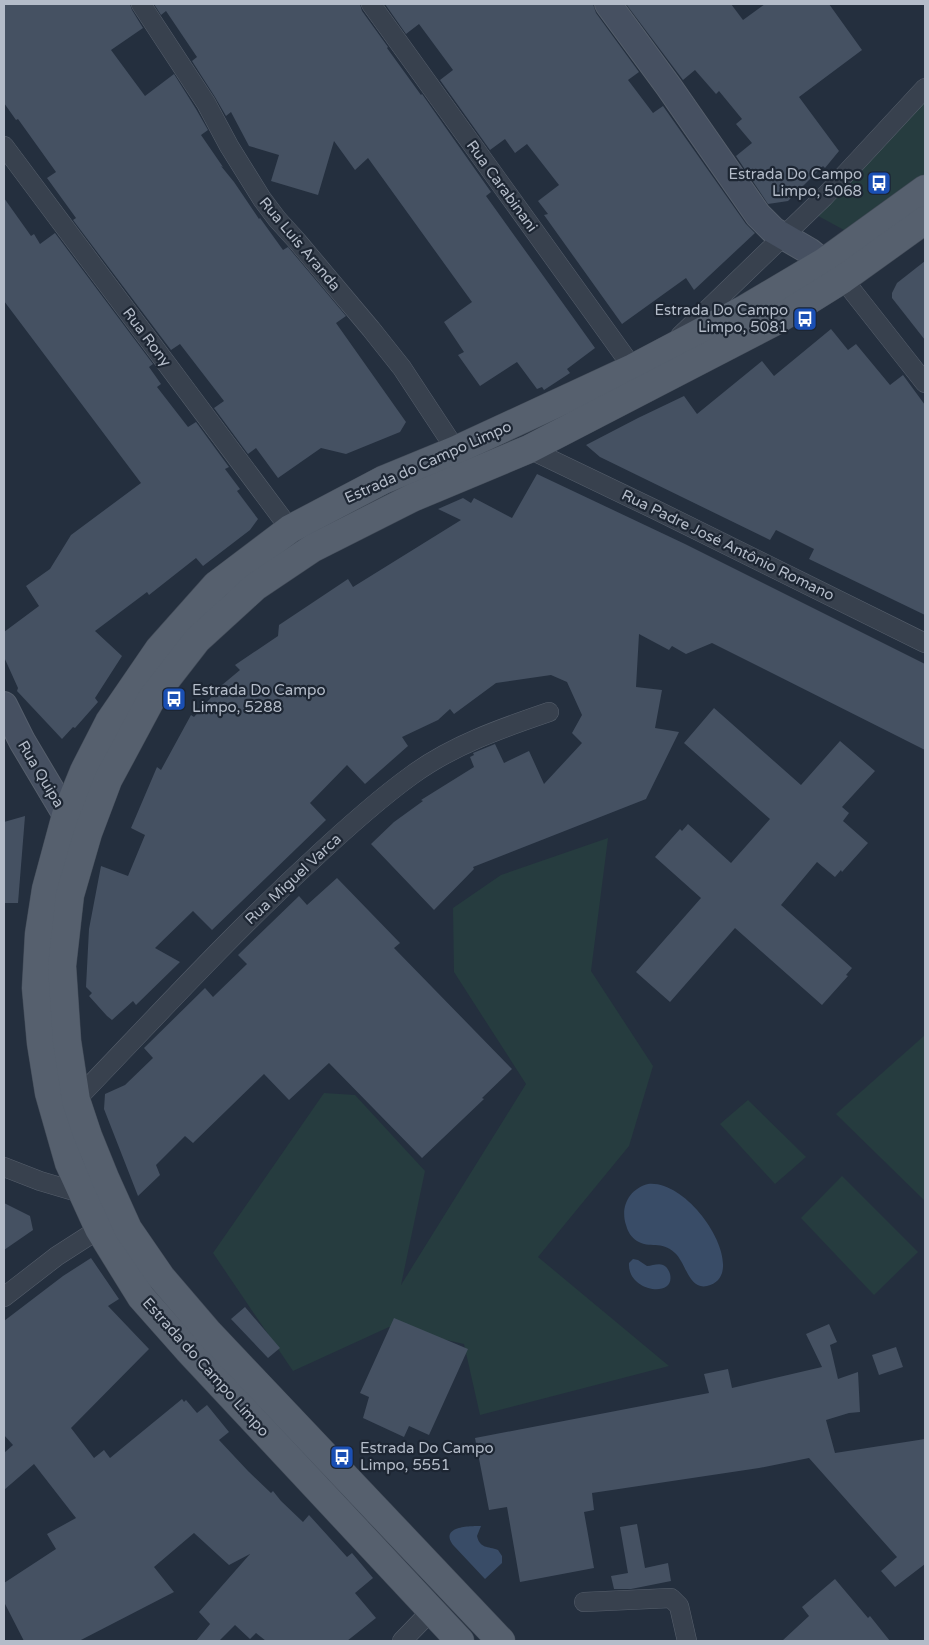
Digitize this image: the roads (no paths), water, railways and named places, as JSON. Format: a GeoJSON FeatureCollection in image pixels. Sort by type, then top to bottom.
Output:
{"type":"FeatureCollection","features":[{"type":"Feature","properties":{"kind":"main road","name":"Estrada do Campo Limpo"},"geometry":{"type":"LineString","coordinates":[[501,1641],[209,1333],[161,1277],[128,1229],[104,1178],[76,1100],[67,1041],[62,966],[70,895],[88,833],[108,780],[152,698],[197,640],[255,587],[313,548],[412,498],[529,449],[774,322],[925,189]]}},
{"type":"Feature","properties":{"kind":"main road","name":"Estrada do Campo Limpo"},"geometry":{"type":"LineString","coordinates":[[460,1641],[147,1304],[99,1228],[69,1164],[49,1093],[41,1043],[36,988],[38,934],[46,889],[66,815],[84,771],[109,722],[159,649],[216,585],[290,529],[383,480],[456,450],[633,368],[743,310],[833,270],[925,220]]}},
{"type":"Feature","properties":{"kind":"street","name":"Rua Luís Aranda"},"geometry":{"type":"LineString","coordinates":[[141,4],[206,103],[229,146],[262,199],[390,353],[456,450]]}},
{"type":"Feature","properties":{"kind":"street","name":"Rua Carabinani"},"geometry":{"type":"LineString","coordinates":[[371,4],[633,368]]}},
{"type":"Feature","properties":{"kind":"street"},"geometry":{"type":"LineString","coordinates":[[608,4],[758,215],[773,230],[803,247],[833,270],[925,383]]}},
{"type":"Feature","properties":{"kind":"street"},"geometry":{"type":"LineString","coordinates":[[658,355],[824,196],[925,88]]}},
{"type":"Feature","properties":{"kind":"street","name":"Rua Rony"},"geometry":{"type":"LineString","coordinates":[[4,146],[290,529]]}},
{"type":"Feature","properties":{"kind":"street","name":"Rua Padre José Antônio Romano"},"geometry":{"type":"LineString","coordinates":[[529,449],[654,508],[925,643]]}},
{"type":"Feature","properties":{"kind":"street","name":"Rua Quipa"},"geometry":{"type":"LineString","coordinates":[[4,705],[13,740],[66,815]]}},
{"type":"Feature","properties":{"kind":"street","name":"Rua Miguel Varca"},"geometry":{"type":"LineString","coordinates":[[76,1100],[258,910],[354,821],[413,774],[440,758],[488,733],[549,712]]}},
{"type":"Feature","properties":{"kind":"street"},"geometry":{"type":"LineString","coordinates":[[4,1167],[40,1181],[84,1194]]}},
{"type":"Feature","properties":{"kind":"street"},"geometry":{"type":"LineString","coordinates":[[4,1297],[57,1256],[99,1228]]}},
{"type":"Feature","properties":{"kind":"street"},"geometry":{"type":"LineString","coordinates":[[584,1602],[671,1598],[679,1606],[687,1641]]}},
{"type":"Feature","properties":{"kind":"street"},"geometry":{"type":"LineString","coordinates":[[402,1641],[431,1611]]}},
{"type":"Feature","properties":{"kind":"water"},"geometry":{"type":"Polygon","coordinates":[[[648,1184],[665,1187],[683,1196],[698,1211],[711,1229],[720,1248],[723,1265],[719,1279],[707,1286],[696,1284],[688,1275],[679,1257],[670,1249],[642,1243],[631,1236],[624,1218],[625,1205],[631,1194],[641,1186],[648,1184]]]}},
{"type":"Feature","properties":{"kind":"water"},"geometry":{"type":"Polygon","coordinates":[[[633,1259],[647,1266],[659,1264],[664,1266],[670,1273],[670,1282],[666,1287],[659,1289],[643,1286],[630,1273],[629,1263],[633,1259]]]}},
{"type":"Feature","properties":{"kind":"water"},"geometry":{"type":"Polygon","coordinates":[[[481,1526],[477,1536],[480,1543],[498,1550],[502,1556],[502,1563],[485,1579],[454,1546],[450,1539],[450,1534],[457,1528],[481,1526]]]}},
{"type":"Feature","properties":{"kind":"place","name":"Estrada Do Campo Limpo, 5068"},"geometry":{"type":"Point","coordinates":[879,183]}},
{"type":"Feature","properties":{"kind":"place","name":"Estrada Do Campo Limpo, 5081"},"geometry":{"type":"Point","coordinates":[805,319]}},
{"type":"Feature","properties":{"kind":"place","name":"Estrada Do Campo Limpo, 5288"},"geometry":{"type":"Point","coordinates":[174,699]}},
{"type":"Feature","properties":{"kind":"place","name":"Estrada Do Campo Limpo, 5551"},"geometry":{"type":"Point","coordinates":[342,1457]}}]}
